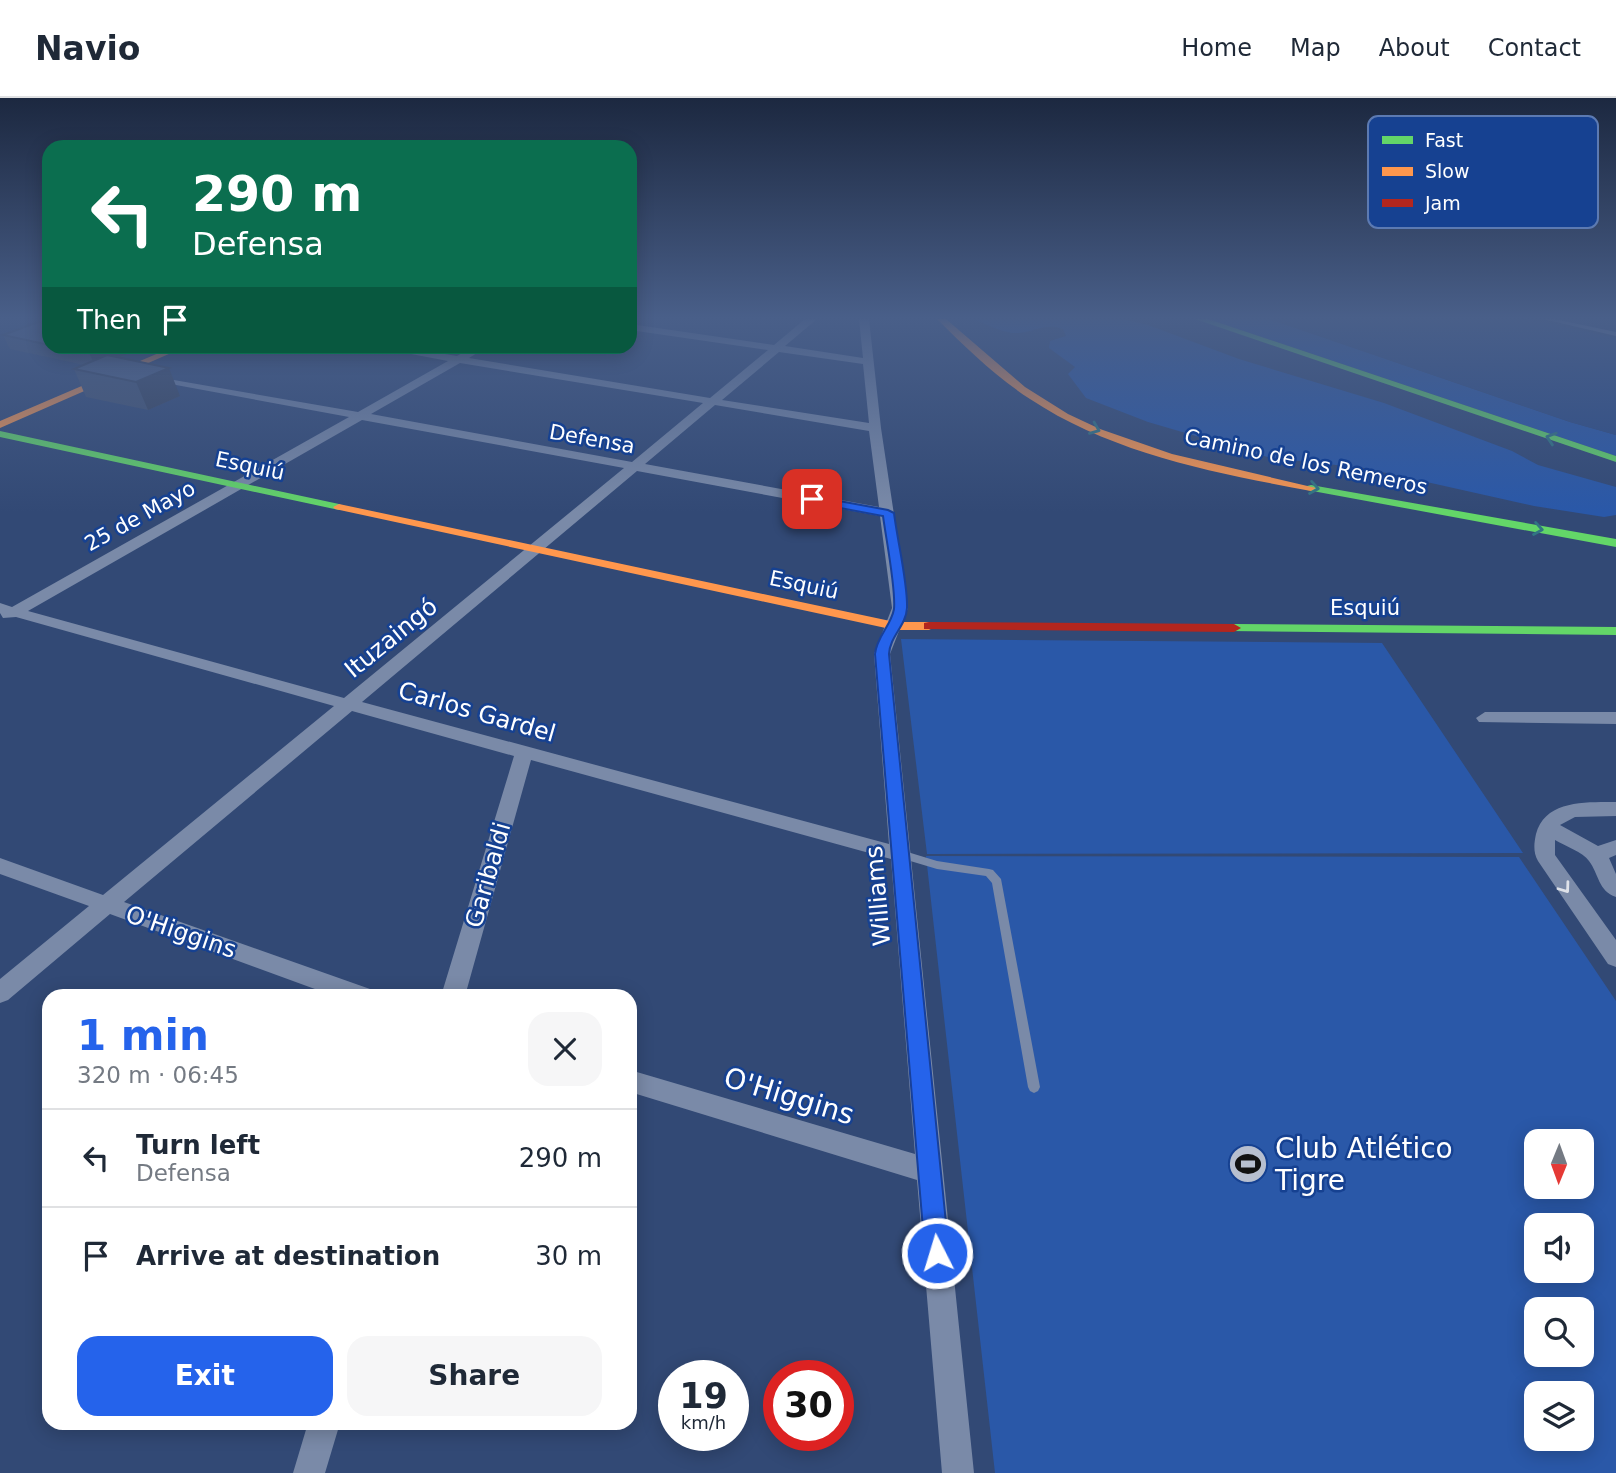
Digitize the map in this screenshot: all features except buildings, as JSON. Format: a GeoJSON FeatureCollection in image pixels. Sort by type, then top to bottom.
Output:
{"type":"FeatureCollection","features":[{"type":"Feature","properties":{"kind":"main road"},"geometry":{"type":"LineString","coordinates":[[0,425],[97,383]]}},
{"type":"Feature","properties":{"kind":"main road","name":"Camino de los Remeros"},"geometry":{"type":"LineString","coordinates":[[1014,383],[1035,399],[1097,430],[1164,454],[1264,479],[1616,543]]}},
{"type":"Feature","properties":{"kind":"main road"},"geometry":{"type":"LineString","coordinates":[[1390,383],[1616,459]]}},
{"type":"Feature","properties":{"kind":"main road","name":"Esquiú"},"geometry":{"type":"LineString","coordinates":[[0,434],[895,626],[1616,631]]}},
{"type":"Feature","properties":{"kind":"street","name":"Defensa"},"geometry":{"type":"LineString","coordinates":[[183,383],[888,513]]}},
{"type":"Feature","properties":{"kind":"street","name":"25 de Mayo"},"geometry":{"type":"LineString","coordinates":[[5,613],[418,383]]}},
{"type":"Feature","properties":{"kind":"street"},"geometry":{"type":"LineString","coordinates":[[599,383],[875,428]]}},
{"type":"Feature","properties":{"kind":"street","name":"Ituzaingó"},"geometry":{"type":"LineString","coordinates":[[0,993],[735,383]]}},
{"type":"Feature","properties":{"kind":"street","name":"Williams"},"geometry":{"type":"LineString","coordinates":[[872,383],[875,428],[900,608],[895,626],[883,642],[882,654],[957,1473]]}},
{"type":"Feature","properties":{"kind":"street","name":"Carlos Gardel"},"geometry":{"type":"LineString","coordinates":[[5,613],[349,703],[524,754],[901,854]]}},
{"type":"Feature","properties":{"kind":"street"},"geometry":{"type":"LineString","coordinates":[[1485,718],[1616,718]]}},
{"type":"Feature","properties":{"kind":"street","name":"Garibaldi"},"geometry":{"type":"LineString","coordinates":[[455,989],[524,754]]}},
{"type":"Feature","properties":{"kind":"street"},"geometry":{"type":"LineString","coordinates":[[1616,809],[1578,808],[1555,817],[1543,835],[1545,856],[1616,958]]}},
{"type":"Feature","properties":{"kind":"street"},"geometry":{"type":"LineString","coordinates":[[1548,827],[1606,851],[1607,878],[1616,889]]}},
{"type":"Feature","properties":{"kind":"street","name":"O'Higgins"},"geometry":{"type":"LineString","coordinates":[[0,866],[342,989]]}},
{"type":"Feature","properties":{"kind":"street","name":"O'Higgins"},"geometry":{"type":"LineString","coordinates":[[637,1083],[930,1171]]}},
{"type":"Feature","properties":{"kind":"street"},"geometry":{"type":"LineString","coordinates":[[309,1473],[322,1430]]}},
{"type":"Feature","properties":{"kind":"lane"},"geometry":{"type":"LineString","coordinates":[[901,854],[937,865],[989,873],[997,882],[1034,1087]]}},
{"type":"Feature","properties":{"kind":"shaded area"},"geometry":{"type":"Polygon","coordinates":[[[1075,383],[1319,383],[1384,403],[1512,451],[1538,465],[1616,487],[1616,515],[1604,517],[1534,506],[1364,468],[1271,458],[1148,422],[1086,398],[1075,383]]]}},
{"type":"Feature","properties":{"kind":"shaded area"},"geometry":{"type":"Polygon","coordinates":[[[1399,383],[1457,383],[1616,435],[1616,456],[1399,383]]]}},
{"type":"Feature","properties":{"kind":"shaded area"},"geometry":{"type":"Polygon","coordinates":[[[1457,383],[1616,383],[1616,435],[1457,383]]]}},
{"type":"Feature","properties":{"kind":"shaded area"},"geometry":{"type":"Polygon","coordinates":[[[901,639],[1382,643],[1523,853],[927,854],[901,639]]]}},
{"type":"Feature","properties":{"kind":"shaded area","name":"Club Atlético Tigre"},"geometry":{"type":"Polygon","coordinates":[[[926,856],[1519,857],[1616,1001],[1616,1473],[995,1473],[926,856]]]}},
{"type":"Feature","properties":{"kind":"traffic: fast"},"geometry":{"type":"LineString","coordinates":[[1390,383],[1616,459]]}},
{"type":"Feature","properties":{"kind":"traffic: fast"},"geometry":{"type":"LineString","coordinates":[[0,434],[339,507]]}},
{"type":"Feature","properties":{"kind":"traffic: fast"},"geometry":{"type":"LineString","coordinates":[[1311,488],[1616,543]]}},
{"type":"Feature","properties":{"kind":"traffic: fast"},"geometry":{"type":"LineString","coordinates":[[1234,628],[1616,631]]}},
{"type":"Feature","properties":{"kind":"traffic: slow"},"geometry":{"type":"LineString","coordinates":[[0,425],[97,383]]}},
{"type":"Feature","properties":{"kind":"traffic: slow"},"geometry":{"type":"LineString","coordinates":[[1015,383],[1064,416],[1132,444],[1205,466],[1311,488]]}},
{"type":"Feature","properties":{"kind":"traffic: slow"},"geometry":{"type":"LineString","coordinates":[[339,507],[895,626],[929,626]]}},
{"type":"Feature","properties":{"kind":"traffic: jam"},"geometry":{"type":"LineString","coordinates":[[929,626],[1234,628]]}},
{"type":"Feature","properties":{"kind":"place","name":"Club Atlético Tigre"},"geometry":{"type":"Point","coordinates":[1248,1164]}},
{"type":"Feature","properties":{"kind":"route"},"geometry":{"type":"LineString","coordinates":[[812,499],[888,513],[900,608],[895,626],[883,642],[882,654],[937,1253]]}}]}
